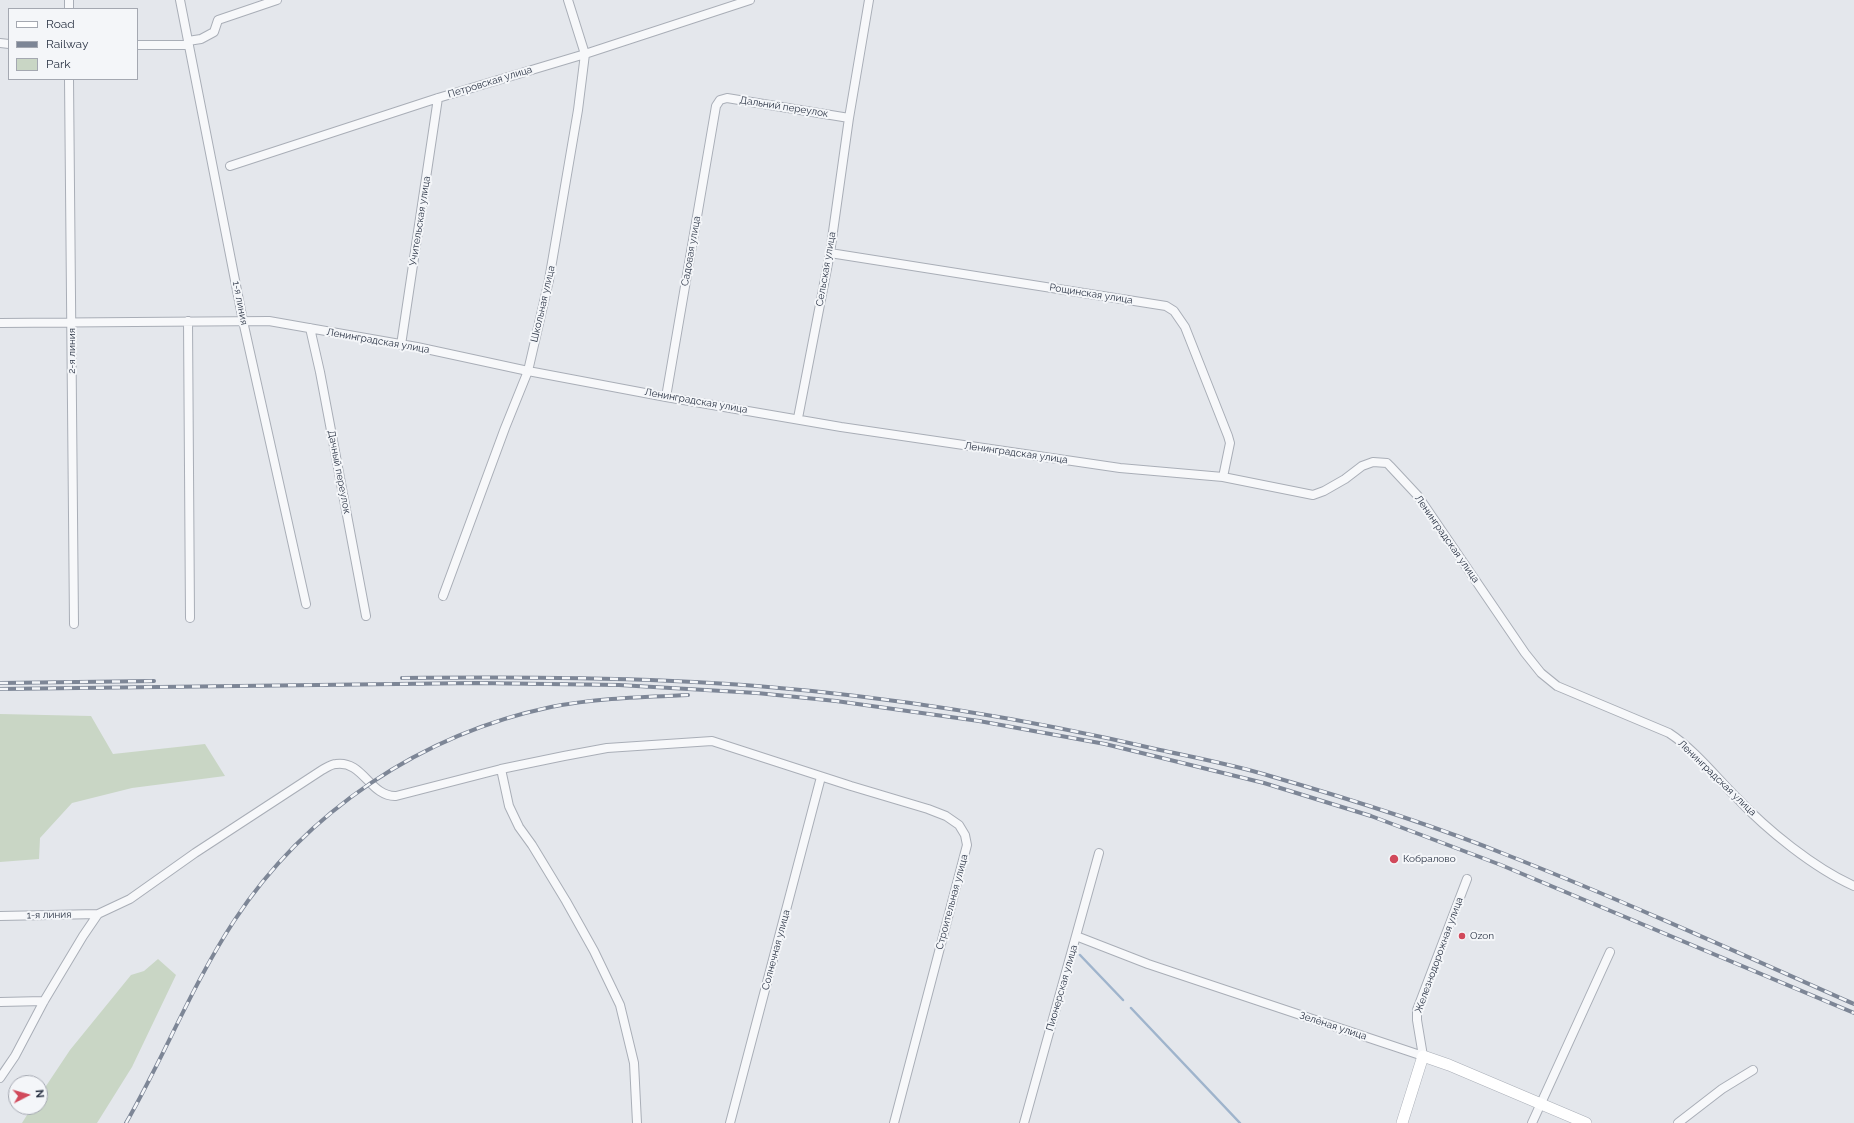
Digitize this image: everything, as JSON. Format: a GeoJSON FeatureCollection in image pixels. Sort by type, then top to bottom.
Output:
{"type":"FeatureCollection","features":[{"type":"Feature","properties":{"kind":"street","name":"1-я линия"},"geometry":{"type":"LineString","coordinates":[[180,0],[243,321],[306,604]]}},
{"type":"Feature","properties":{"kind":"street"},"geometry":{"type":"LineString","coordinates":[[138,45],[188,43],[201,39],[214,32],[218,20],[277,0]]}},
{"type":"Feature","properties":{"kind":"street","name":"Школьная улица"},"geometry":{"type":"LineString","coordinates":[[443,596],[504,428],[528,371],[549,280],[559,226],[585,54],[568,0]]}},
{"type":"Feature","properties":{"kind":"street","name":"Петровская улица"},"geometry":{"type":"LineString","coordinates":[[230,166],[438,98],[585,54],[750,0]]}},
{"type":"Feature","properties":{"kind":"street","name":"Сельская улица"},"geometry":{"type":"LineString","coordinates":[[798,418],[830,252],[849,118],[869,0]]}},
{"type":"Feature","properties":{"kind":"street","name":"2-я линия"},"geometry":{"type":"LineString","coordinates":[[69,80],[74,624]]}},
{"type":"Feature","properties":{"kind":"street","name":"Учительская улица"},"geometry":{"type":"LineString","coordinates":[[401,345],[438,98]]}},
{"type":"Feature","properties":{"kind":"street","name":"Дальний переулок"},"geometry":{"type":"LineString","coordinates":[[718,103],[727,98],[849,118]]}},
{"type":"Feature","properties":{"kind":"street","name":"Садовая улица"},"geometry":{"type":"LineString","coordinates":[[666,396],[718,103]]}},
{"type":"Feature","properties":{"kind":"street","name":"Рощинская улица"},"geometry":{"type":"LineString","coordinates":[[830,252],[1166,306],[1174,311],[1185,327],[1228,436],[1230,443],[1223,477]]}},
{"type":"Feature","properties":{"kind":"street"},"geometry":{"type":"LineString","coordinates":[[188,321],[190,618]]}},
{"type":"Feature","properties":{"kind":"street","name":"Ленинградская улица"},"geometry":{"type":"LineString","coordinates":[[0,323],[188,321],[269,322],[401,345],[528,371],[849,428],[1120,468],[1223,477],[1280,487],[1313,495],[1324,491],[1345,479],[1362,466],[1373,462],[1387,463],[1418,496],[1540,673],[1558,686],[1669,733],[1682,742],[1738,800],[1780,838],[1818,865],[1854,886]]}},
{"type":"Feature","properties":{"kind":"street","name":"Дачный переулок"},"geometry":{"type":"LineString","coordinates":[[310,328],[320,372],[366,616]]}},
{"type":"Feature","properties":{"kind":"street","name":"Строительная улица"},"geometry":{"type":"LineString","coordinates":[[98,914],[130,899],[285,793],[322,770],[335,764],[347,764],[358,771],[380,792],[388,796],[417,791],[501,769],[607,748],[712,742],[821,777],[928,808],[946,816],[959,825],[965,834],[967,845],[894,1123]]}},
{"type":"Feature","properties":{"kind":"street"},"geometry":{"type":"LineString","coordinates":[[501,769],[509,806],[519,827],[532,845],[566,901],[594,951],[620,1005],[634,1063],[637,1123]]}},
{"type":"Feature","properties":{"kind":"street","name":"Солнечная улица"},"geometry":{"type":"LineString","coordinates":[[730,1123],[821,777]]}},
{"type":"Feature","properties":{"kind":"street","name":"Пионерская улица"},"geometry":{"type":"LineString","coordinates":[[1024,1123],[1099,852]]}},
{"type":"Feature","properties":{"kind":"street","name":"Железнодорожная улица"},"geometry":{"type":"LineString","coordinates":[[1423,1056],[1417,1020],[1417,1010],[1467,879]]}},
{"type":"Feature","properties":{"kind":"street","name":"1-я линия"},"geometry":{"type":"LineString","coordinates":[[0,916],[98,914]]}},
{"type":"Feature","properties":{"kind":"street"},"geometry":{"type":"LineString","coordinates":[[0,1078],[15,1056],[44,1002],[83,936],[98,914]]}},
{"type":"Feature","properties":{"kind":"street","name":"Зелёная улица"},"geometry":{"type":"LineString","coordinates":[[1076,936],[1148,964],[1423,1056],[1586,1123]]}},
{"type":"Feature","properties":{"kind":"street"},"geometry":{"type":"LineString","coordinates":[[1532,1123],[1610,952]]}},
{"type":"Feature","properties":{"kind":"street"},"geometry":{"type":"LineString","coordinates":[[0,1002],[44,1002]]}},
{"type":"Feature","properties":{"kind":"street"},"geometry":{"type":"LineString","coordinates":[[1402,1123],[1423,1056]]}},
{"type":"Feature","properties":{"kind":"street"},"geometry":{"type":"LineString","coordinates":[[1678,1123],[1722,1089],[1753,1070]]}},
{"type":"Feature","properties":{"kind":"green space"},"geometry":{"type":"Polygon","coordinates":[[[0,714],[91,716],[113,754],[205,744],[225,776],[132,788],[72,803],[40,838],[39,859],[0,862],[0,714]]]}},
{"type":"Feature","properties":{"kind":"green space"},"geometry":{"type":"Polygon","coordinates":[[[158,959],[176,975],[132,1067],[97,1123],[22,1123],[27,1115],[48,1115],[48,1083],[70,1050],[131,975],[144,971],[158,959]]]}},
{"type":"Feature","properties":{"kind":"waterway"},"geometry":{"type":"LineString","coordinates":[[1080,955],[1123,1000]]}},
{"type":"Feature","properties":{"kind":"waterway"},"geometry":{"type":"LineString","coordinates":[[1131,1008],[1240,1123]]}},
{"type":"Feature","properties":{"kind":"railway"},"geometry":{"type":"LineString","coordinates":[[402,678],[624,679],[757,686],[859,696],[960,710],[1060,728],[1215,762],[1256,772],[1360,803],[1419,822],[1478,844],[1638,909],[1854,1004]]}},
{"type":"Feature","properties":{"kind":"railway"},"geometry":{"type":"LineString","coordinates":[[0,683],[154,681]]}},
{"type":"Feature","properties":{"kind":"railway"},"geometry":{"type":"LineString","coordinates":[[0,689],[476,683],[619,685],[757,693],[836,701],[979,721],[1105,744],[1264,783],[1371,816],[1501,865],[1854,1013]]}},
{"type":"Feature","properties":{"kind":"railway"},"geometry":{"type":"LineString","coordinates":[[126,1123],[153,1073],[191,996],[234,921],[263,881],[296,845],[332,812],[371,783],[413,758],[457,736],[503,719],[568,704],[619,698],[688,695]]}},
{"type":"Feature","properties":{"kind":"place","name":"Кобралово"},"geometry":{"type":"Point","coordinates":[1394,859]}},
{"type":"Feature","properties":{"kind":"place","name":"Ozon"},"geometry":{"type":"Point","coordinates":[1462,936]}}]}
